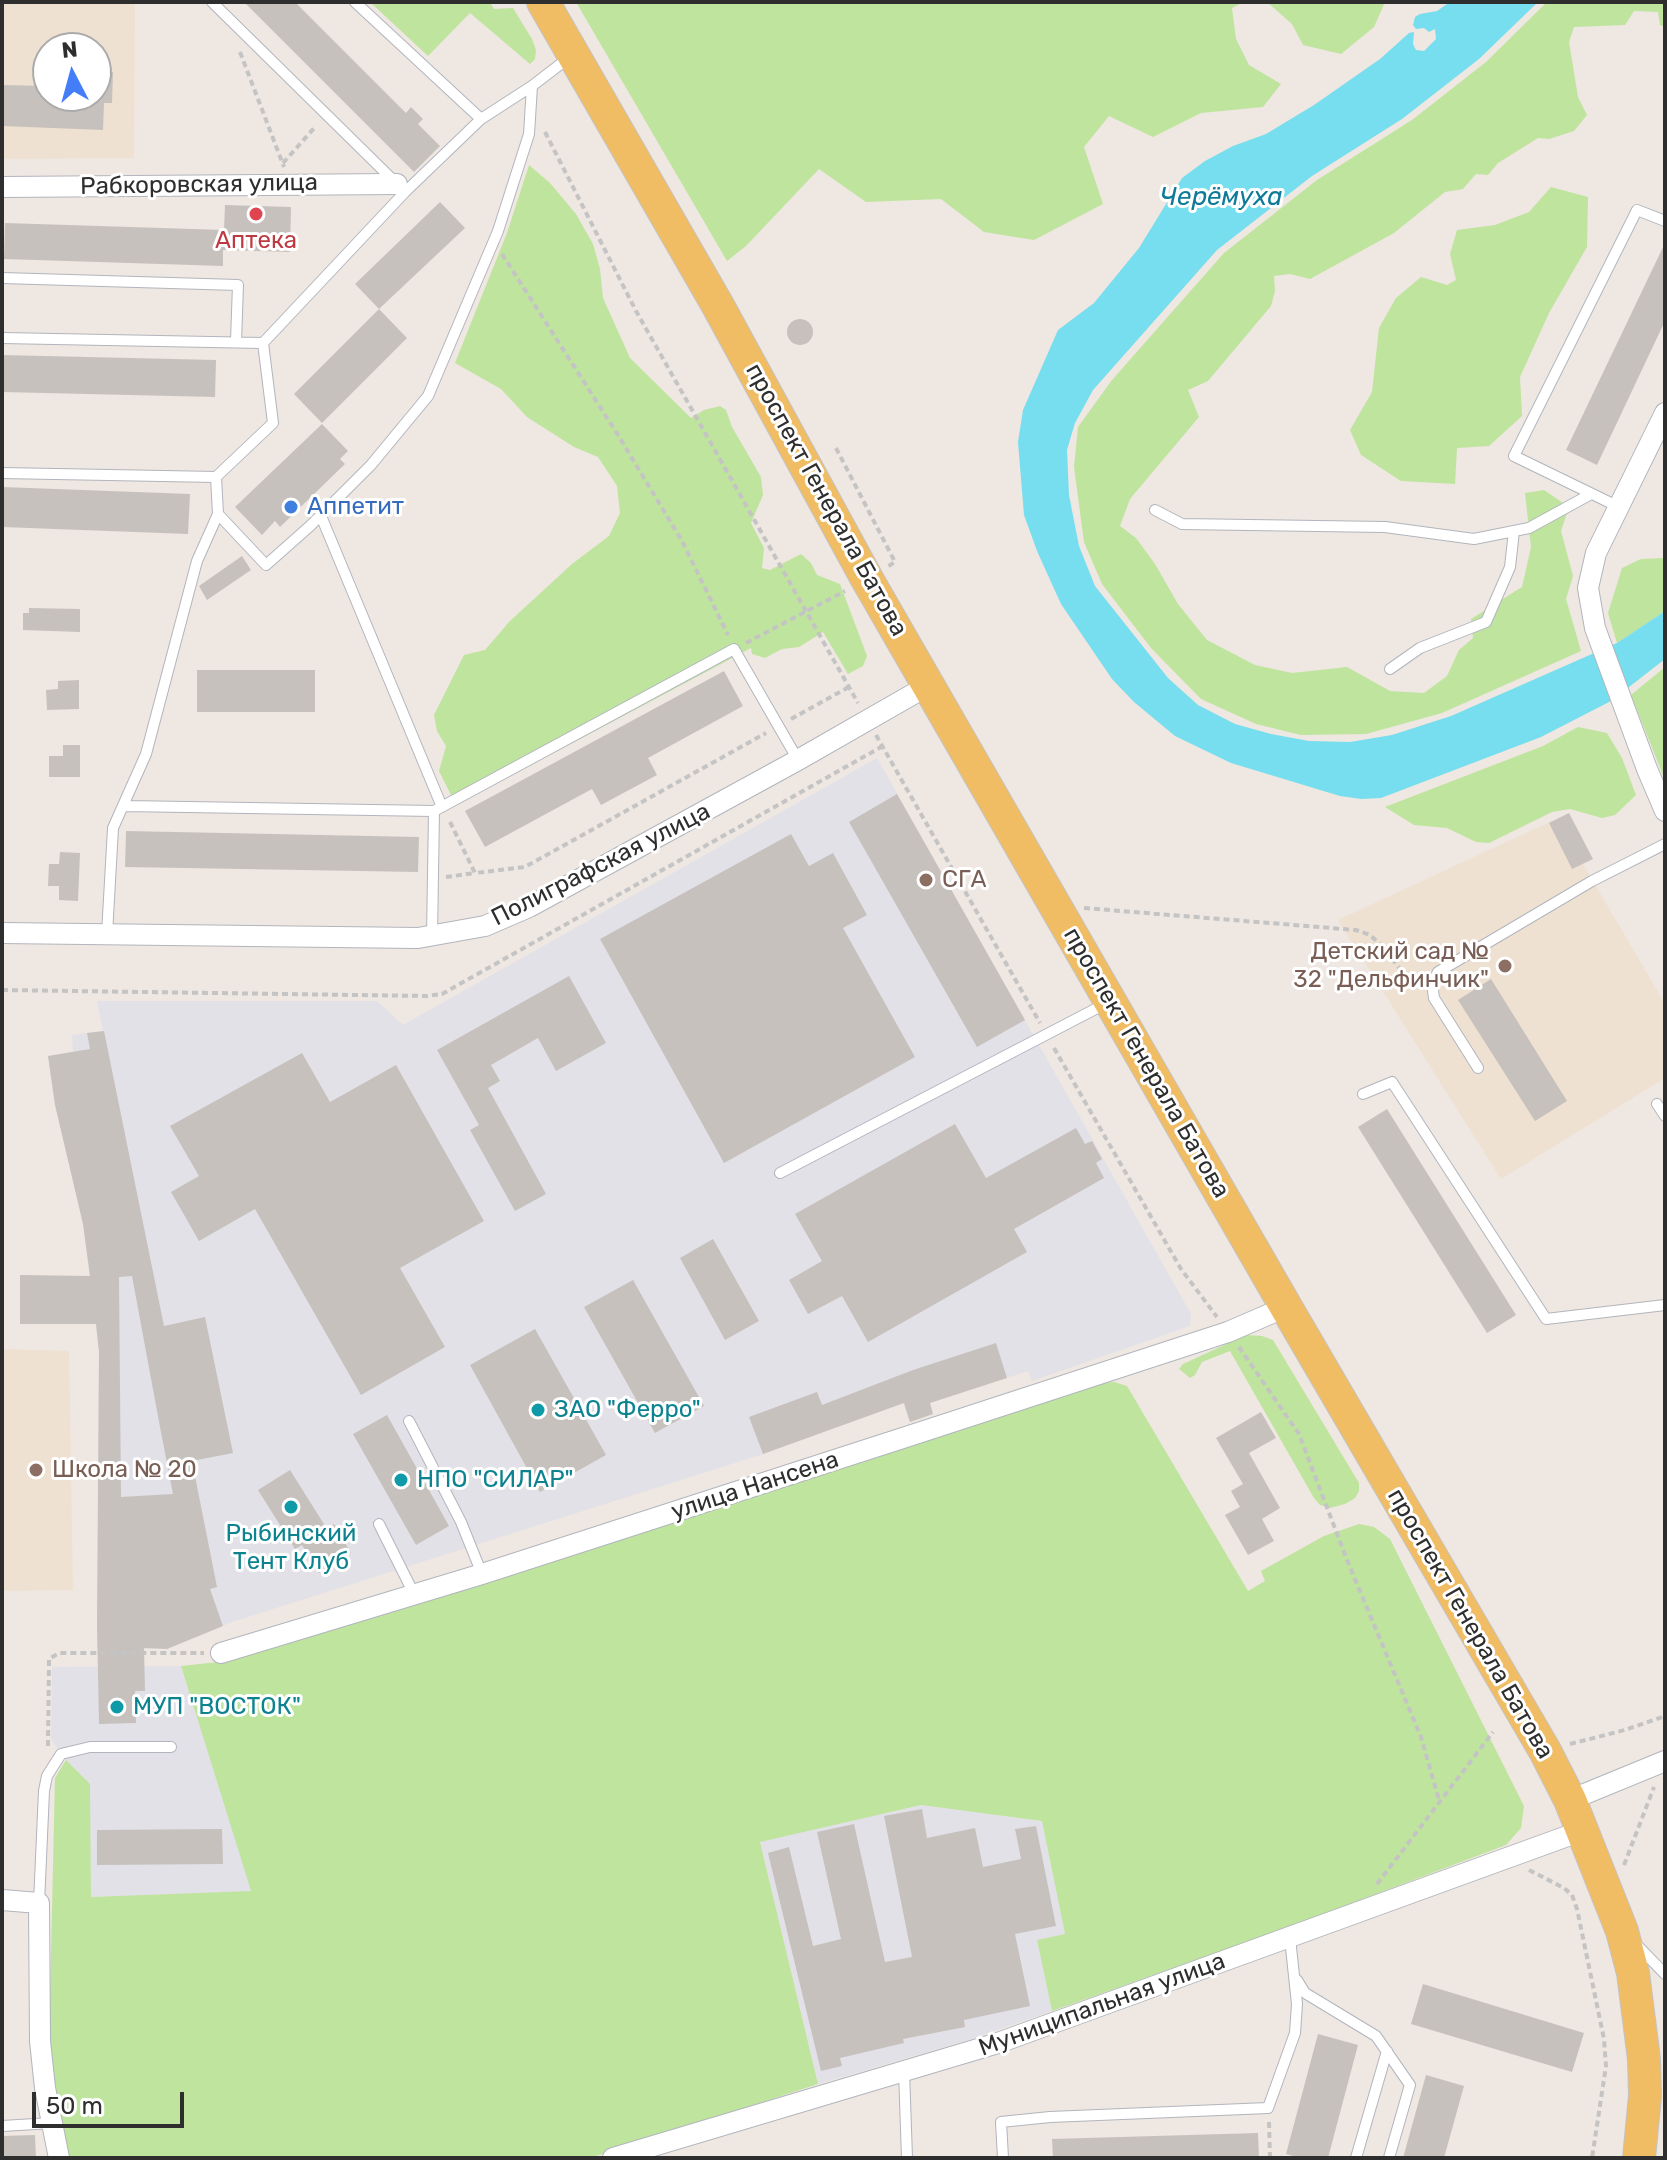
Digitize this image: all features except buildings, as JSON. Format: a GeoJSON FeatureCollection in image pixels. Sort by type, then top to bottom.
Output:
{"type":"FeatureCollection","features":[{"type":"Feature","properties":{"kind":"main road","name":"проспект Генерала Батова"},"geometry":{"type":"LineString","coordinates":[[543,2],[717,304],[867,579],[1502,1676],[1570,1800],[1622,1931],[1633,1973],[1644,2059],[1645,2096],[1639,2158]]}},
{"type":"Feature","properties":{"kind":"street","name":"Рабкоровская улица"},"geometry":{"type":"LineString","coordinates":[[2,187],[291,184],[401,188]]}},
{"type":"Feature","properties":{"kind":"street"},"geometry":{"type":"LineString","coordinates":[[1665,413],[1596,553],[1589,578],[1590,612],[1595,628],[1665,811]]}},
{"type":"Feature","properties":{"kind":"street","name":"Полиграфская улица"},"geometry":{"type":"LineString","coordinates":[[2,933],[432,936],[485,926],[529,907],[929,685]]}},
{"type":"Feature","properties":{"kind":"street","name":"улица Нансена"},"geometry":{"type":"LineString","coordinates":[[221,1653],[482,1574],[1228,1332],[1286,1307]]}},
{"type":"Feature","properties":{"kind":"street"},"geometry":{"type":"LineString","coordinates":[[1570,1800],[1664,1761]]}},
{"type":"Feature","properties":{"kind":"street","name":"Муниципальная улица"},"geometry":{"type":"LineString","coordinates":[[625,2156],[998,2043],[1584,1830]]}},
{"type":"Feature","properties":{"kind":"street"},"geometry":{"type":"LineString","coordinates":[[2,1900],[39,1903],[40,2041],[45,2088],[59,2158]]}},
{"type":"Feature","properties":{"kind":"lane"},"geometry":{"type":"LineString","coordinates":[[212,2],[401,188]]}},
{"type":"Feature","properties":{"kind":"lane"},"geometry":{"type":"LineString","coordinates":[[355,2],[481,119]]}},
{"type":"Feature","properties":{"kind":"lane"},"geometry":{"type":"LineString","coordinates":[[2,473],[216,477],[273,423],[263,343],[401,188],[481,119],[572,55]]}},
{"type":"Feature","properties":{"kind":"lane"},"geometry":{"type":"LineString","coordinates":[[218,514],[266,565],[321,516],[371,465],[428,396],[494,240],[529,134],[532,86]]}},
{"type":"Feature","properties":{"kind":"lane"},"geometry":{"type":"LineString","coordinates":[[1619,507],[1514,456],[1637,210],[1665,221]]}},
{"type":"Feature","properties":{"kind":"lane"},"geometry":{"type":"LineString","coordinates":[[2,278],[238,285],[236,341]]}},
{"type":"Feature","properties":{"kind":"lane"},"geometry":{"type":"LineString","coordinates":[[2,338],[263,343]]}},
{"type":"Feature","properties":{"kind":"lane"},"geometry":{"type":"LineString","coordinates":[[107,934],[113,828],[146,754],[197,561],[218,514],[216,477]]}},
{"type":"Feature","properties":{"kind":"lane"},"geometry":{"type":"LineString","coordinates":[[1155,510],[1182,524],[1385,527],[1474,539],[1529,528],[1591,494]]}},
{"type":"Feature","properties":{"kind":"lane"},"geometry":{"type":"LineString","coordinates":[[321,516],[438,809],[432,936]]}},
{"type":"Feature","properties":{"kind":"lane"},"geometry":{"type":"LineString","coordinates":[[1390,669],[1420,648],[1486,622],[1510,567],[1514,531]]}},
{"type":"Feature","properties":{"kind":"lane"},"geometry":{"type":"LineString","coordinates":[[125,806],[438,809],[734,649],[798,760]]}},
{"type":"Feature","properties":{"kind":"lane"},"geometry":{"type":"LineString","coordinates":[[1478,1068],[1434,998],[1432,984],[1438,972],[1592,881],[1665,844]]}},
{"type":"Feature","properties":{"kind":"lane"},"geometry":{"type":"LineString","coordinates":[[780,1173],[1110,1001]]}},
{"type":"Feature","properties":{"kind":"lane"},"geometry":{"type":"LineString","coordinates":[[1363,1094],[1392,1082],[1546,1319],[1665,1305]]}},
{"type":"Feature","properties":{"kind":"lane"},"geometry":{"type":"LineString","coordinates":[[1657,1104],[1665,1116]]}},
{"type":"Feature","properties":{"kind":"lane"},"geometry":{"type":"LineString","coordinates":[[409,1421],[461,1522],[482,1574]]}},
{"type":"Feature","properties":{"kind":"lane"},"geometry":{"type":"LineString","coordinates":[[379,1524],[414,1594]]}},
{"type":"Feature","properties":{"kind":"lane"},"geometry":{"type":"LineString","coordinates":[[39,1903],[42,1814],[47,1776],[61,1754],[78,1749],[171,1747]]}},
{"type":"Feature","properties":{"kind":"lane"},"geometry":{"type":"LineString","coordinates":[[1622,1931],[1665,1974]]}},
{"type":"Feature","properties":{"kind":"lane"},"geometry":{"type":"LineString","coordinates":[[1003,2158],[1001,2122],[1050,2117],[1268,2108],[1295,2033],[1297,2004],[1290,1938]]}},
{"type":"Feature","properties":{"kind":"lane"},"geometry":{"type":"LineString","coordinates":[[1294,1974],[1305,1993],[1376,2036],[1410,2085],[1389,2158]]}},
{"type":"Feature","properties":{"kind":"lane"},"geometry":{"type":"LineString","coordinates":[[1356,2158],[1387,2051]]}},
{"type":"Feature","properties":{"kind":"lane"},"geometry":{"type":"LineString","coordinates":[[904,2071],[907,2158]]}},
{"type":"Feature","properties":{"kind":"lane"},"geometry":{"type":"LineString","coordinates":[[2,2126],[52,2123]]}},
{"type":"Feature","properties":{"kind":"path"},"geometry":{"type":"LineString","coordinates":[[226,15],[291,184]]}},
{"type":"Feature","properties":{"kind":"path"},"geometry":{"type":"LineString","coordinates":[[532,86],[539,120],[636,311],[1046,1034],[1181,1269],[1299,1434],[1421,1737],[1439,1800]]}},
{"type":"Feature","properties":{"kind":"path"},"geometry":{"type":"LineString","coordinates":[[283,163],[326,114]]}},
{"type":"Feature","properties":{"kind":"path"},"geometry":{"type":"LineString","coordinates":[[494,240],[682,541],[734,649]]}},
{"type":"Feature","properties":{"kind":"path"},"geometry":{"type":"LineString","coordinates":[[433,878],[525,867],[849,687]]}},
{"type":"Feature","properties":{"kind":"path"},"geometry":{"type":"LineString","coordinates":[[438,809],[475,873]]}},
{"type":"Feature","properties":{"kind":"path"},"geometry":{"type":"LineString","coordinates":[[1055,904],[1356,930],[1370,935],[1414,980],[1432,984]]}},
{"type":"Feature","properties":{"kind":"path"},"geometry":{"type":"LineString","coordinates":[[47,1776],[49,1659],[59,1653],[221,1653]]}},
{"type":"Feature","properties":{"kind":"path"},"geometry":{"type":"LineString","coordinates":[[1565,1745],[1665,1716]]}},
{"type":"Feature","properties":{"kind":"path"},"geometry":{"type":"LineString","coordinates":[[1353,1914],[1414,1839],[1439,1800],[1493,1732]]}},
{"type":"Feature","properties":{"kind":"path"},"geometry":{"type":"LineString","coordinates":[[1621,1871],[1664,1761]]}},
{"type":"Feature","properties":{"kind":"path"},"geometry":{"type":"LineString","coordinates":[[1502,1860],[1554,1882],[1572,1895],[1577,1909],[1604,2039],[1606,2066],[1592,2158]]}},
{"type":"Feature","properties":{"kind":"path"},"geometry":{"type":"LineString","coordinates":[[1268,2108],[1270,2158]]}},
{"type":"Feature","properties":{"kind":"shaded area"},"geometry":{"type":"Polygon","coordinates":[[[2,2],[135,2],[134,158],[2,159],[2,2]]]}},
{"type":"Feature","properties":{"kind":"shaded area"},"geometry":{"type":"Polygon","coordinates":[[[877,758],[1191,1314],[1190,1326],[1032,1381],[1028,1371],[930,1403],[933,1414],[910,1422],[903,1403],[763,1454],[232,1622],[167,1649],[97,1648],[99,1352],[83,1224],[55,1105],[48,1056],[73,1052],[72,1035],[103,1031],[97,1001],[377,1001],[403,1025],[877,758]]]}},
{"type":"Feature","properties":{"kind":"shaded area","name":"Детский сад № 32 \"Дельфинчик\""},"geometry":{"type":"Polygon","coordinates":[[[1569,813],[1593,859],[1583,864],[1665,1004],[1665,1078],[1501,1179],[1338,920],[1569,813]]]}},
{"type":"Feature","properties":{"kind":"shaded area","name":"Школа № 20"},"geometry":{"type":"Polygon","coordinates":[[[2,1349],[69,1351],[73,1590],[2,1591],[2,1349]]]}},
{"type":"Feature","properties":{"kind":"shaded area"},"geometry":{"type":"Polygon","coordinates":[[[181,1666],[252,1892],[90,1897],[90,1784],[66,1760],[51,1739],[52,1667],[181,1666]]]}},
{"type":"Feature","properties":{"kind":"shaded area"},"geometry":{"type":"Polygon","coordinates":[[[921,1805],[1042,1821],[1065,1934],[1037,1940],[1052,2011],[968,2040],[818,2084],[760,1841],[921,1805]]]}},
{"type":"Feature","properties":{"kind":"green space"},"geometry":{"type":"Polygon","coordinates":[[[370,2],[490,2],[494,9],[513,8],[532,39],[535,59],[530,64],[470,13],[428,56],[370,2]]]}},
{"type":"Feature","properties":{"kind":"green space"},"geometry":{"type":"Polygon","coordinates":[[[576,2],[1244,2],[1232,8],[1236,39],[1249,65],[1281,84],[1263,107],[1201,113],[1153,137],[1109,116],[1084,147],[1103,204],[1034,240],[984,232],[941,199],[866,202],[819,169],[746,246],[727,261],[576,2]]]}},
{"type":"Feature","properties":{"kind":"green space"},"geometry":{"type":"Polygon","coordinates":[[[1267,2],[1385,2],[1374,27],[1341,54],[1303,45],[1292,24],[1267,2]]]}},
{"type":"Feature","properties":{"kind":"green space"},"geometry":{"type":"Polygon","coordinates":[[[1547,2],[1665,2],[1665,27],[1660,25],[1658,12],[1634,11],[1625,25],[1574,27],[1569,42],[1578,97],[1587,115],[1574,131],[1549,139],[1538,138],[1498,163],[1488,175],[1476,174],[1463,189],[1445,192],[1394,233],[1310,279],[1290,274],[1274,276],[1275,291],[1271,306],[1208,381],[1188,390],[1199,417],[1130,499],[1120,526],[1136,538],[1178,604],[1207,640],[1255,665],[1292,673],[1347,667],[1390,691],[1424,693],[1447,676],[1459,650],[1473,638],[1471,619],[1522,587],[1531,547],[1525,493],[1544,490],[1569,507],[1561,531],[1573,576],[1566,599],[1581,651],[1442,713],[1366,734],[1301,735],[1256,724],[1201,699],[1151,648],[1102,584],[1084,542],[1074,467],[1078,427],[1112,380],[1224,253],[1317,180],[1412,120],[1486,62],[1547,2]]]}},
{"type":"Feature","properties":{"kind":"green space"},"geometry":{"type":"Polygon","coordinates":[[[529,165],[550,183],[576,214],[593,244],[603,298],[630,358],[691,418],[704,410],[720,406],[726,410],[732,427],[761,477],[763,495],[751,523],[764,548],[762,568],[770,570],[801,554],[811,563],[817,575],[840,584],[867,656],[863,666],[848,674],[823,632],[799,647],[782,649],[765,658],[752,654],[751,648],[456,805],[439,771],[446,746],[437,731],[434,715],[464,655],[485,650],[510,621],[572,564],[609,536],[620,513],[617,486],[598,457],[574,447],[527,417],[501,389],[455,363],[507,233],[529,165]]]}},
{"type":"Feature","properties":{"kind":"green space"},"geometry":{"type":"Polygon","coordinates":[[[1551,187],[1588,197],[1587,247],[1549,313],[1520,377],[1522,416],[1489,446],[1457,448],[1455,484],[1401,481],[1361,455],[1350,430],[1372,392],[1379,328],[1396,298],[1421,277],[1447,285],[1456,280],[1450,254],[1457,230],[1495,225],[1529,212],[1551,187]]]}},
{"type":"Feature","properties":{"kind":"green space"},"geometry":{"type":"Polygon","coordinates":[[[1665,558],[1665,611],[1617,643],[1608,613],[1622,568],[1641,559],[1665,558]]]}},
{"type":"Feature","properties":{"kind":"green space"},"geometry":{"type":"Polygon","coordinates":[[[1665,667],[1665,780],[1631,695],[1665,667]]]}},
{"type":"Feature","properties":{"kind":"green space"},"geometry":{"type":"Polygon","coordinates":[[[1578,727],[1607,733],[1622,758],[1636,795],[1615,815],[1602,818],[1570,809],[1552,812],[1489,843],[1476,842],[1447,828],[1414,825],[1385,807],[1543,746],[1578,727]]]}},
{"type":"Feature","properties":{"kind":"green space"},"geometry":{"type":"Polygon","coordinates":[[[1246,1335],[1273,1340],[1359,1483],[1355,1498],[1330,1508],[1320,1505],[1314,1498],[1230,1351],[1202,1362],[1190,1378],[1179,1369],[1183,1364],[1246,1335]]]}},
{"type":"Feature","properties":{"kind":"green space"},"geometry":{"type":"Polygon","coordinates":[[[1114,1382],[1127,1386],[1248,1591],[1265,1581],[1261,1571],[1324,1536],[1359,1524],[1374,1527],[1390,1539],[1524,1806],[1521,1828],[1506,1845],[1286,1928],[1052,2011],[1037,1940],[1065,1934],[1042,1821],[921,1805],[760,1842],[818,2084],[590,2158],[65,2158],[53,2088],[49,2041],[55,1778],[66,1760],[90,1784],[91,1897],[251,1891],[181,1666],[218,1662],[1092,1384],[1114,1382]]]}},
{"type":"Feature","properties":{"kind":"water","name":"Черёмуха"},"geometry":{"type":"Polygon","coordinates":[[[1450,2],[1538,2],[1479,59],[1402,119],[1312,176],[1217,250],[1093,390],[1075,423],[1067,450],[1069,495],[1079,546],[1095,586],[1168,678],[1198,705],[1235,724],[1271,734],[1309,741],[1350,742],[1392,735],[1451,716],[1617,643],[1665,611],[1665,659],[1611,701],[1541,737],[1381,798],[1361,799],[1340,796],[1231,763],[1175,736],[1134,702],[1112,679],[1061,604],[1037,551],[1024,515],[1018,442],[1023,410],[1058,330],[1094,303],[1139,248],[1182,178],[1205,161],[1266,134],[1314,105],[1380,59],[1409,33],[1414,32],[1416,50],[1424,51],[1436,39],[1435,29],[1429,32],[1424,28],[1416,29],[1413,25],[1415,17],[1437,11],[1450,2]]]}},
{"type":"Feature","properties":{"kind":"place","name":"Аптека"},"geometry":{"type":"Point","coordinates":[256,214]}},
{"type":"Feature","properties":{"kind":"place","name":"Аппетит"},"geometry":{"type":"Point","coordinates":[291,507]}},
{"type":"Feature","properties":{"kind":"place","name":"СГА"},"geometry":{"type":"Point","coordinates":[926,880]}},
{"type":"Feature","properties":{"kind":"place","name":"Детский сад № 32 \"Дельфинчик\""},"geometry":{"type":"Point","coordinates":[1505,966]}},
{"type":"Feature","properties":{"kind":"place","name":"ЗАО \"Ферро\""},"geometry":{"type":"Point","coordinates":[538,1410]}},
{"type":"Feature","properties":{"kind":"place","name":"Школа № 20"},"geometry":{"type":"Point","coordinates":[36,1470]}},
{"type":"Feature","properties":{"kind":"place","name":"НПО \"СИЛАР\""},"geometry":{"type":"Point","coordinates":[401,1480]}},
{"type":"Feature","properties":{"kind":"place","name":"Рыбинский Тент Клуб"},"geometry":{"type":"Point","coordinates":[291,1507]}},
{"type":"Feature","properties":{"kind":"place","name":"МУП \"ВОСТОК\""},"geometry":{"type":"Point","coordinates":[117,1707]}}]}
